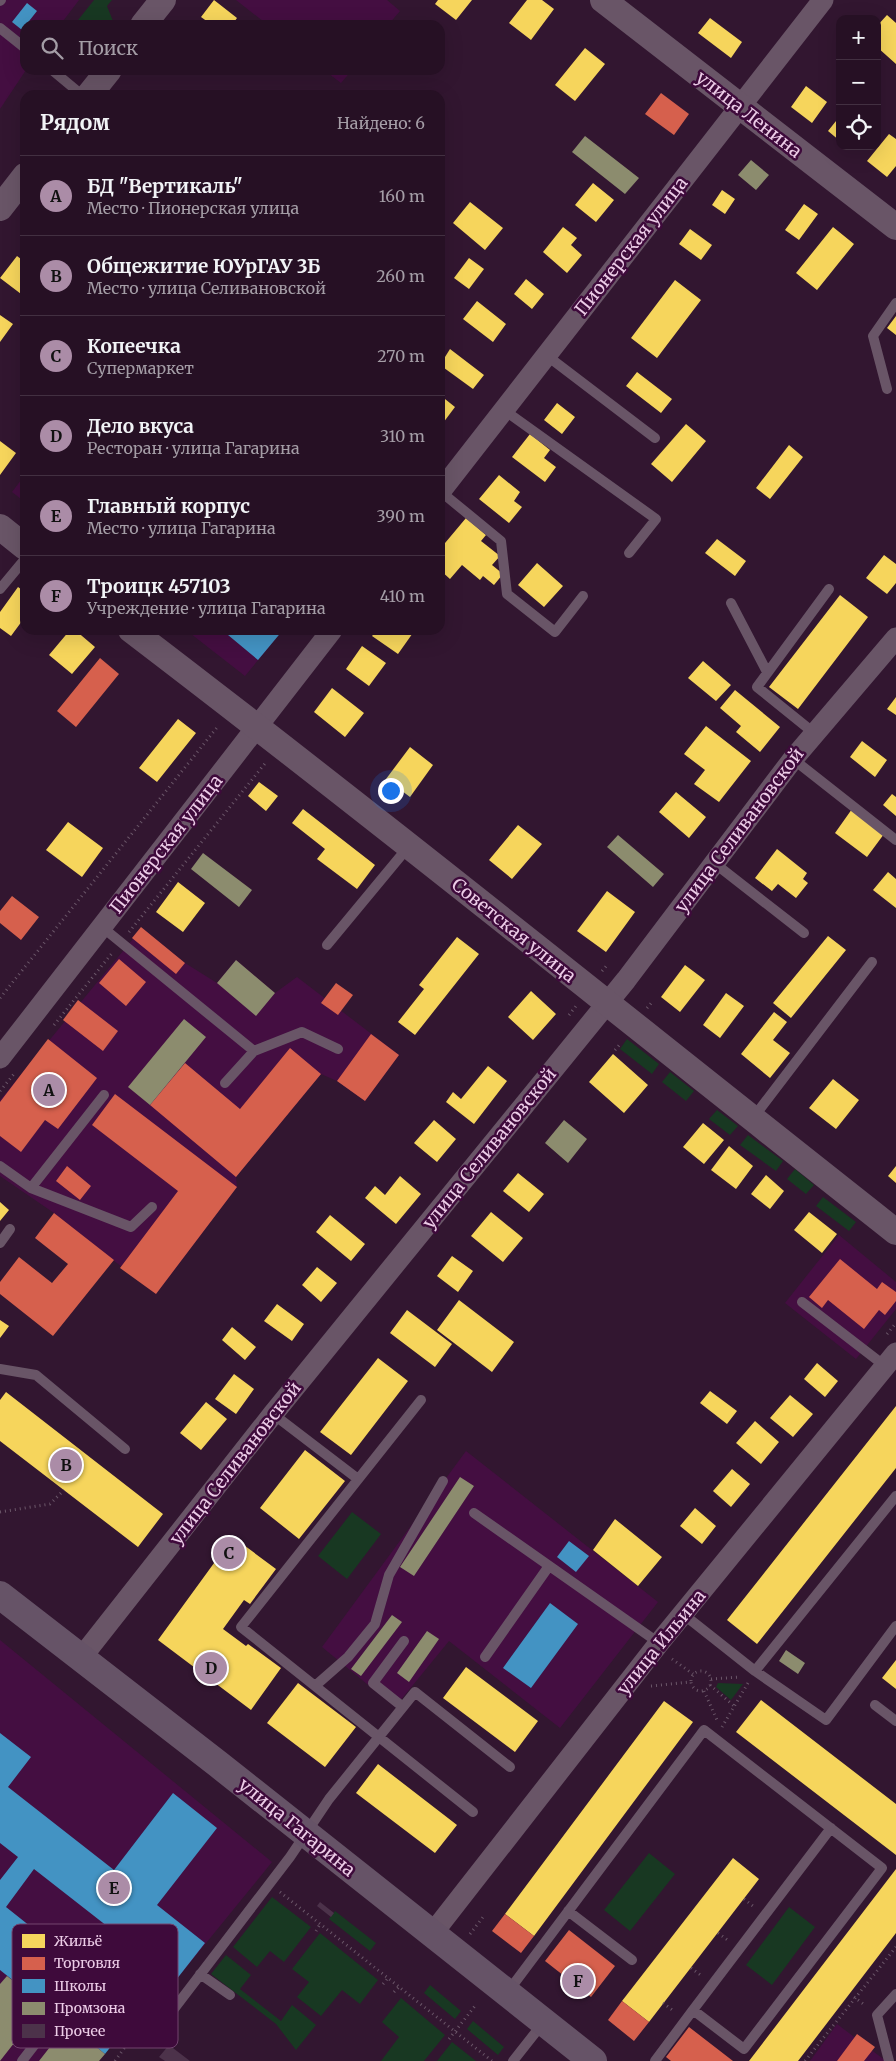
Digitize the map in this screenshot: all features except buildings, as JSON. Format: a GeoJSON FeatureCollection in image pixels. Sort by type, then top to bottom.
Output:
{"type":"FeatureCollection","features":[{"type":"Feature","properties":{"kind":"main road","name":"улица Гагарина"},"geometry":{"type":"LineString","coordinates":[[0,1595],[593,2061]]}},
{"type":"Feature","properties":{"kind":"street"},"geometry":{"type":"LineString","coordinates":[[147,20],[163,0]]}},
{"type":"Feature","properties":{"kind":"street","name":"улица Ленина"},"geometry":{"type":"LineString","coordinates":[[603,0],[896,227]]}},
{"type":"Feature","properties":{"kind":"street","name":"Пионерская улица"},"geometry":{"type":"LineString","coordinates":[[445,486],[823,0]]}},
{"type":"Feature","properties":{"kind":"street"},"geometry":{"type":"LineString","coordinates":[[93,90],[104,75]]}},
{"type":"Feature","properties":{"kind":"street"},"geometry":{"type":"LineString","coordinates":[[0,208],[20,182]]}},
{"type":"Feature","properties":{"kind":"street"},"geometry":{"type":"LineString","coordinates":[[0,527],[20,543]]}},
{"type":"Feature","properties":{"kind":"street","name":"Советская улица"},"geometry":{"type":"LineString","coordinates":[[137,635],[410,845],[606,1004],[896,1232]]}},
{"type":"Feature","properties":{"kind":"street","name":"Пионерская улица"},"geometry":{"type":"LineString","coordinates":[[0,1058],[328,635]]}},
{"type":"Feature","properties":{"kind":"street","name":"улица Селивановской"},"geometry":{"type":"LineString","coordinates":[[81,1658],[273,1414],[606,1004],[793,759],[896,638]]}},
{"type":"Feature","properties":{"kind":"street","name":"улица Ильина"},"geometry":{"type":"LineString","coordinates":[[432,1934],[666,1651],[683,1614],[891,1360]]}},
{"type":"Feature","properties":{"kind":"lane"},"geometry":{"type":"LineString","coordinates":[[0,28],[20,44]]}},
{"type":"Feature","properties":{"kind":"lane"},"geometry":{"type":"LineString","coordinates":[[58,75],[76,90]]}},
{"type":"Feature","properties":{"kind":"lane"},"geometry":{"type":"LineString","coordinates":[[887,389],[873,336],[896,303]]}},
{"type":"Feature","properties":{"kind":"lane"},"geometry":{"type":"LineString","coordinates":[[546,355],[655,438]]}},
{"type":"Feature","properties":{"kind":"lane"},"geometry":{"type":"LineString","coordinates":[[504,410],[656,518],[629,553]]}},
{"type":"Feature","properties":{"kind":"lane"},"geometry":{"type":"LineString","coordinates":[[445,496],[501,541],[507,594],[554,632],[583,596]]}},
{"type":"Feature","properties":{"kind":"lane"},"geometry":{"type":"LineString","coordinates":[[0,589],[20,565]]}},
{"type":"Feature","properties":{"kind":"lane"},"geometry":{"type":"LineString","coordinates":[[814,733],[757,687],[829,588]]}},
{"type":"Feature","properties":{"kind":"lane"},"geometry":{"type":"LineString","coordinates":[[731,603],[767,672]]}},
{"type":"Feature","properties":{"kind":"lane"},"geometry":{"type":"LineString","coordinates":[[793,759],[896,840]]}},
{"type":"Feature","properties":{"kind":"lane"},"geometry":{"type":"LineString","coordinates":[[327,944],[410,845]]}},
{"type":"Feature","properties":{"kind":"lane"},"geometry":{"type":"LineString","coordinates":[[713,862],[804,933]]}},
{"type":"Feature","properties":{"kind":"lane"},"geometry":{"type":"LineString","coordinates":[[102,927],[254,1051]]}},
{"type":"Feature","properties":{"kind":"lane"},"geometry":{"type":"LineString","coordinates":[[753,1119],[872,962]]}},
{"type":"Feature","properties":{"kind":"lane"},"geometry":{"type":"LineString","coordinates":[[225,1083],[254,1051],[302,1032],[338,1049]]}},
{"type":"Feature","properties":{"kind":"lane"},"geometry":{"type":"LineString","coordinates":[[31,1188],[104,1095]]}},
{"type":"Feature","properties":{"kind":"lane"},"geometry":{"type":"LineString","coordinates":[[0,1166],[31,1188],[131,1227],[152,1206]]}},
{"type":"Feature","properties":{"kind":"lane"},"geometry":{"type":"LineString","coordinates":[[0,1243],[10,1229]]}},
{"type":"Feature","properties":{"kind":"lane"},"geometry":{"type":"LineString","coordinates":[[802,1302],[891,1360]]}},
{"type":"Feature","properties":{"kind":"lane"},"geometry":{"type":"LineString","coordinates":[[0,1369],[36,1375],[125,1449]]}},
{"type":"Feature","properties":{"kind":"lane"},"geometry":{"type":"LineString","coordinates":[[421,1400],[241,1627],[473,1812]]}},
{"type":"Feature","properties":{"kind":"lane"},"geometry":{"type":"LineString","coordinates":[[273,1414],[358,1480]]}},
{"type":"Feature","properties":{"kind":"lane"},"geometry":{"type":"LineString","coordinates":[[315,1686],[348,1657],[375,1624],[389,1575],[443,1481]]}},
{"type":"Feature","properties":{"kind":"lane"},"geometry":{"type":"LineString","coordinates":[[753,1674],[896,1496]]}},
{"type":"Feature","properties":{"kind":"lane"},"geometry":{"type":"LineString","coordinates":[[474,1514],[666,1651]]}},
{"type":"Feature","properties":{"kind":"lane"},"geometry":{"type":"LineString","coordinates":[[485,1657],[549,1566]]}},
{"type":"Feature","properties":{"kind":"lane"},"geometry":{"type":"LineString","coordinates":[[683,1614],[753,1674],[826,1720],[896,1626]]}},
{"type":"Feature","properties":{"kind":"lane"},"geometry":{"type":"LineString","coordinates":[[403,1707],[372,1683],[404,1641]]}},
{"type":"Feature","properties":{"kind":"lane"},"geometry":{"type":"LineString","coordinates":[[178,2003],[290,1857],[329,1799],[415,1692],[510,1768]]}},
{"type":"Feature","properties":{"kind":"lane"},"geometry":{"type":"LineString","coordinates":[[875,1705],[896,1721]]}},
{"type":"Feature","properties":{"kind":"lane"},"geometry":{"type":"LineString","coordinates":[[507,1993],[704,1730],[882,1868],[744,2049],[693,2010]]}},
{"type":"Feature","properties":{"kind":"lane"},"geometry":{"type":"LineString","coordinates":[[654,2061],[831,1828]]}},
{"type":"Feature","properties":{"kind":"lane"},"geometry":{"type":"LineString","coordinates":[[568,1912],[632,1960]]}},
{"type":"Feature","properties":{"kind":"lane"},"geometry":{"type":"LineString","coordinates":[[200,1974],[230,1995]]}},
{"type":"Feature","properties":{"kind":"lane"},"geometry":{"type":"LineString","coordinates":[[889,2061],[877,2015],[896,1994]]}},
{"type":"Feature","properties":{"kind":"lane"},"geometry":{"type":"LineString","coordinates":[[513,2061],[544,2022]]}},
{"type":"Feature","properties":{"kind":"lane"},"geometry":{"type":"LineString","coordinates":[[22,2061],[32,2048]]}},
{"type":"Feature","properties":{"kind":"path"},"geometry":{"type":"LineString","coordinates":[[0,998],[232,708]]}},
{"type":"Feature","properties":{"kind":"path"},"geometry":{"type":"LineString","coordinates":[[48,1032],[279,744]]}},
{"type":"Feature","properties":{"kind":"path"},"geometry":{"type":"LineString","coordinates":[[0,1091],[18,1069]]}},
{"type":"Feature","properties":{"kind":"path"},"geometry":{"type":"LineString","coordinates":[[0,1512],[50,1504],[64,1490]]}},
{"type":"Feature","properties":{"kind":"path"},"geometry":{"type":"LineString","coordinates":[[666,1651],[693,1674]]}},
{"type":"Feature","properties":{"kind":"path"},"geometry":{"type":"LineString","coordinates":[[690,1682],[693,1674],[702,1670],[708,1673],[711,1679],[710,1685],[704,1691]]}},
{"type":"Feature","properties":{"kind":"path"},"geometry":{"type":"LineString","coordinates":[[711,1679],[753,1674]]}},
{"type":"Feature","properties":{"kind":"path"},"geometry":{"type":"LineString","coordinates":[[704,1691],[720,1730],[753,1674]]}},
{"type":"Feature","properties":{"kind":"path"},"geometry":{"type":"LineString","coordinates":[[651,1686],[690,1682]]}},
{"type":"Feature","properties":{"kind":"path"},"geometry":{"type":"LineString","coordinates":[[690,1682],[695,1690],[704,1691]]}},
{"type":"Feature","properties":{"kind":"path"},"geometry":{"type":"LineString","coordinates":[[710,1685],[734,1706]]}},
{"type":"Feature","properties":{"kind":"path"},"geometry":{"type":"LineString","coordinates":[[270,1884],[492,2061]]}},
{"type":"Feature","properties":{"kind":"path"},"geometry":{"type":"LineString","coordinates":[[316,1931],[320,1924]]}},
{"type":"Feature","properties":{"kind":"path"},"geometry":{"type":"LineString","coordinates":[[805,2061],[896,1947]]}},
{"type":"Feature","properties":{"kind":"path"},"geometry":{"type":"LineString","coordinates":[[383,1984],[388,1978]]}},
{"type":"Feature","properties":{"kind":"path"},"geometry":{"type":"LineString","coordinates":[[394,1992],[399,1987]]}},
{"type":"Feature","properties":{"kind":"path"},"geometry":{"type":"LineString","coordinates":[[449,2039],[475,2006]]}},
{"type":"Feature","properties":{"kind":"path"},"geometry":{"type":"LineString","coordinates":[[115,2061],[124,2048]]}},
{"type":"Feature","properties":{"kind":"shaded area"},"geometry":{"type":"Polygon","coordinates":[[[0,0],[79,0],[64,20],[20,20],[20,75],[23,75],[0,109],[0,0]]]}},
{"type":"Feature","properties":{"kind":"shaded area"},"geometry":{"type":"Polygon","coordinates":[[[236,0],[387,0],[400,11],[392,20],[262,20],[236,0]]]}},
{"type":"Feature","properties":{"kind":"shaded area"},"geometry":{"type":"Polygon","coordinates":[[[331,75],[348,75],[341,83],[331,75]]]}},
{"type":"Feature","properties":{"kind":"shaded area"},"geometry":{"type":"Polygon","coordinates":[[[20,482],[20,498],[12,492],[20,482]]]}},
{"type":"Feature","properties":{"kind":"shaded area"},"geometry":{"type":"Polygon","coordinates":[[[192,635],[279,635],[245,676],[192,635]]]}},
{"type":"Feature","properties":{"kind":"shaded area"},"geometry":{"type":"Polygon","coordinates":[[[142,928],[185,963],[217,983],[236,960],[275,993],[297,977],[399,1055],[365,1101],[337,1081],[321,1074],[236,1177],[237,1187],[156,1294],[54,1213],[0,1176],[0,1100],[142,928]]]}},
{"type":"Feature","properties":{"kind":"shaded area"},"geometry":{"type":"Polygon","coordinates":[[[839,1235],[896,1282],[896,1309],[856,1359],[785,1303],[839,1235]]]}},
{"type":"Feature","properties":{"kind":"shaded area"},"geometry":{"type":"Polygon","coordinates":[[[466,1451],[658,1602],[560,1728],[449,1641],[395,1707],[322,1647],[466,1451]]]}},
{"type":"Feature","properties":{"kind":"shaded area"},"geometry":{"type":"Polygon","coordinates":[[[0,1640],[272,1862],[178,1978],[178,1924],[12,1924],[12,2048],[109,2048],[99,2061],[0,2061],[0,1640]]]}},
{"type":"Feature","properties":{"kind":"shaded area"},"geometry":{"type":"Polygon","coordinates":[[[837,2024],[886,2061],[810,2061],[837,2024]]]}},
{"type":"Feature","properties":{"kind":"green space"},"geometry":{"type":"Polygon","coordinates":[[[94,0],[112,0],[107,6],[113,20],[78,20],[94,0]]]}},
{"type":"Feature","properties":{"kind":"green space"},"geometry":{"type":"Polygon","coordinates":[[[627,1039],[659,1064],[652,1074],[620,1049],[627,1039]]]}},
{"type":"Feature","properties":{"kind":"green space"},"geometry":{"type":"Polygon","coordinates":[[[670,1072],[694,1091],[686,1101],[662,1082],[670,1072]]]}},
{"type":"Feature","properties":{"kind":"green space"},"geometry":{"type":"Polygon","coordinates":[[[717,1110],[738,1126],[730,1135],[709,1119],[717,1110]]]}},
{"type":"Feature","properties":{"kind":"green space"},"geometry":{"type":"Polygon","coordinates":[[[748,1135],[783,1161],[776,1171],[740,1145],[748,1135]]]}},
{"type":"Feature","properties":{"kind":"green space"},"geometry":{"type":"Polygon","coordinates":[[[795,1169],[814,1185],[806,1194],[787,1179],[795,1169]]]}},
{"type":"Feature","properties":{"kind":"green space"},"geometry":{"type":"Polygon","coordinates":[[[823,1197],[856,1222],[849,1231],[816,1206],[823,1197]]]}},
{"type":"Feature","properties":{"kind":"green space"},"geometry":{"type":"Polygon","coordinates":[[[352,1512],[381,1534],[347,1579],[318,1556],[352,1512]]]}},
{"type":"Feature","properties":{"kind":"green space"},"geometry":{"type":"Polygon","coordinates":[[[718,1683],[743,1684],[731,1700],[716,1687],[718,1683]]]}},
{"type":"Feature","properties":{"kind":"green space"},"geometry":{"type":"Polygon","coordinates":[[[649,1853],[675,1874],[630,1931],[604,1910],[649,1853]]]}},
{"type":"Feature","properties":{"kind":"green space"},"geometry":{"type":"Polygon","coordinates":[[[272,1897],[311,1927],[284,1962],[270,1951],[257,1967],[233,1947],[272,1897]]]}},
{"type":"Feature","properties":{"kind":"green space"},"geometry":{"type":"Polygon","coordinates":[[[789,1907],[815,1927],[772,1985],[746,1965],[789,1907]]]}},
{"type":"Feature","properties":{"kind":"green space"},"geometry":{"type":"Polygon","coordinates":[[[335,1911],[376,1943],[370,1951],[329,1919],[335,1911]]]}},
{"type":"Feature","properties":{"kind":"green space"},"geometry":{"type":"Polygon","coordinates":[[[320,1933],[378,1980],[360,2004],[342,1990],[321,2016],[297,1997],[309,1982],[292,1969],[320,1933]]]}},
{"type":"Feature","properties":{"kind":"green space"},"geometry":{"type":"Polygon","coordinates":[[[226,1955],[251,1975],[240,1989],[281,2021],[292,2005],[316,2025],[296,2050],[276,2024],[211,1974],[226,1955]]]}},
{"type":"Feature","properties":{"kind":"green space"},"geometry":{"type":"Polygon","coordinates":[[[430,1985],[461,2011],[455,2019],[424,1993],[430,1985]]]}},
{"type":"Feature","properties":{"kind":"green space"},"geometry":{"type":"Polygon","coordinates":[[[401,1998],[445,2035],[424,2061],[381,2061],[399,2037],[382,2022],[401,1998]]]}},
{"type":"Feature","properties":{"kind":"green space"},"geometry":{"type":"Polygon","coordinates":[[[473,2021],[504,2047],[498,2055],[467,2029],[473,2021]]]}},
{"type":"Feature","properties":{"kind":"green space"},"geometry":{"type":"Polygon","coordinates":[[[452,2042],[476,2061],[437,2061],[452,2042]]]}},
{"type":"Feature","properties":{"kind":"place","name":"БД \"Вертикаль\""},"geometry":{"type":"Point","coordinates":[49,1090]}},
{"type":"Feature","properties":{"kind":"place","name":"Общежитие ЮУрГАУ 3Б"},"geometry":{"type":"Point","coordinates":[66,1465]}},
{"type":"Feature","properties":{"kind":"place","name":"Копеечка"},"geometry":{"type":"Point","coordinates":[229,1553]}},
{"type":"Feature","properties":{"kind":"place","name":"Дело вкуса"},"geometry":{"type":"Point","coordinates":[211,1668]}},
{"type":"Feature","properties":{"kind":"place","name":"Главный корпус"},"geometry":{"type":"Point","coordinates":[114,1888]}},
{"type":"Feature","properties":{"kind":"place","name":"Троицк 457103"},"geometry":{"type":"Point","coordinates":[578,1981]}}]}
